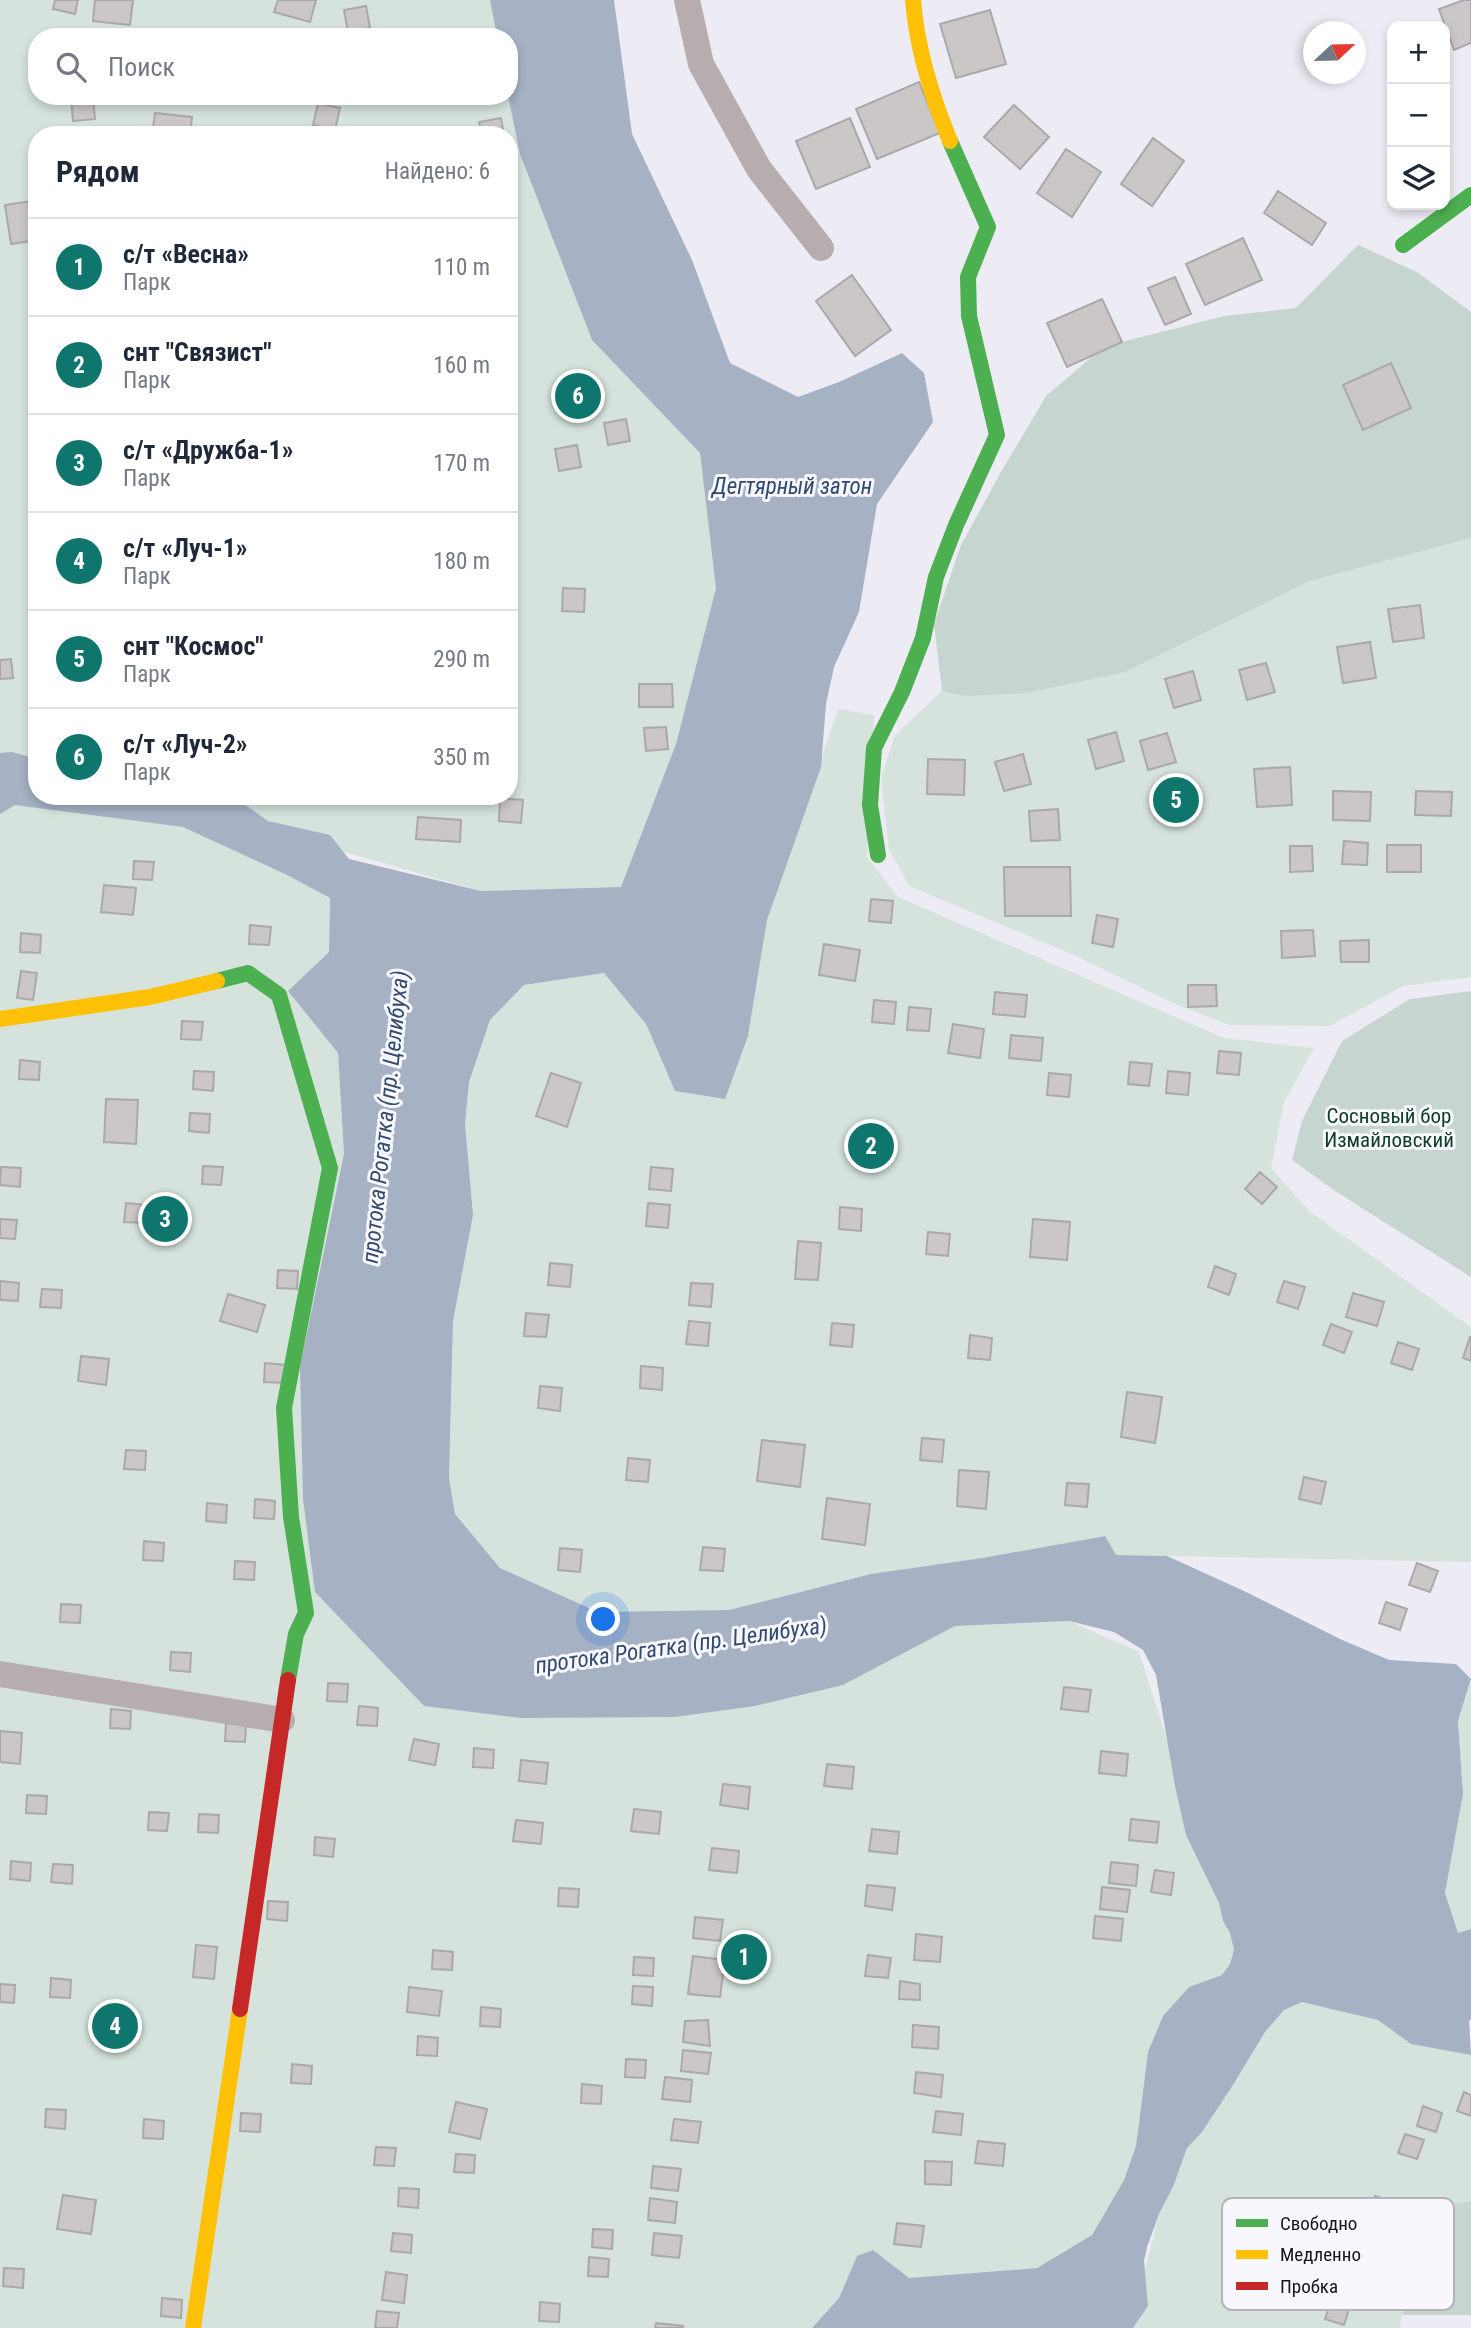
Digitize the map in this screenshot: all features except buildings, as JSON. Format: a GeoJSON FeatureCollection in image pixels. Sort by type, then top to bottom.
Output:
{"type":"FeatureCollection","features":[{"type":"Feature","properties":{"kind":"street"},"geometry":{"type":"LineString","coordinates":[[687,0],[701,64],[759,169],[821,248]]}},
{"type":"Feature","properties":{"kind":"street"},"geometry":{"type":"LineString","coordinates":[[878,855],[870,805],[874,748],[902,692],[923,638],[936,578],[946,551],[998,435],[970,316],[968,277],[988,227],[927,86],[913,28],[913,0]]}},
{"type":"Feature","properties":{"kind":"street"},"geometry":{"type":"LineString","coordinates":[[1403,245],[1471,195]]}},
{"type":"Feature","properties":{"kind":"street"},"geometry":{"type":"LineString","coordinates":[[0,1019],[149,997],[248,973],[279,995],[330,1168],[284,1408],[291,1517],[306,1613],[296,1634],[282,1720],[193,2328]]}},
{"type":"Feature","properties":{"kind":"street"},"geometry":{"type":"LineString","coordinates":[[0,1674],[282,1720]]}},
{"type":"Feature","properties":{"kind":"shaded area"},"geometry":{"type":"Polygon","coordinates":[[[0,0],[490,0],[495,28],[28,28],[28,105],[510,105],[514,126],[28,126],[28,761],[0,753],[0,0]]]}},
{"type":"Feature","properties":{"kind":"shaded area"},"geometry":{"type":"Polygon","coordinates":[[[518,144],[592,340],[700,452],[716,588],[676,744],[621,887],[481,891],[182,805],[518,805],[518,144]]]}},
{"type":"Feature","properties":{"kind":"shaded area"},"geometry":{"type":"Polygon","coordinates":[[[1471,538],[1471,977],[1403,986],[1330,1026],[1229,1025],[1175,1004],[1076,956],[909,886],[889,849],[881,778],[895,735],[942,691],[964,696],[1125,672],[1310,581],[1471,538]]]}},
{"type":"Feature","properties":{"kind":"shaded area"},"geometry":{"type":"Polygon","coordinates":[[[838,709],[874,715],[867,857],[898,897],[1224,1038],[1314,1048],[1284,1102],[1271,1168],[1309,1211],[1471,1327],[1471,1562],[1115,1555],[1104,1536],[871,1574],[729,1610],[598,1612],[500,1568],[455,1514],[449,1478],[453,1321],[473,1215],[465,1124],[469,1082],[490,1020],[524,985],[604,973],[646,1024],[675,1091],[748,1036],[767,920],[838,709]]]}},
{"type":"Feature","properties":{"kind":"shaded area"},"geometry":{"type":"Polygon","coordinates":[[[11,802],[183,827],[330,898],[329,952],[288,991],[338,1053],[344,1154],[315,1592],[424,1706],[521,1718],[843,1685],[954,1626],[1069,1621],[1139,1652],[1234,1949],[1230,1964],[1222,1975],[1189,1987],[1163,2016],[1148,2052],[1136,2146],[1124,2180],[1092,2235],[1037,2268],[909,2278],[857,2256],[839,2298],[812,2328],[201,2328],[275,1711],[0,1674],[0,809],[11,802]]]}},
{"type":"Feature","properties":{"kind":"shaded area"},"geometry":{"type":"Polygon","coordinates":[[[1471,1682],[1471,1929],[1458,1933],[1445,1893],[1463,1794],[1458,1721],[1471,1682]]]}},
{"type":"Feature","properties":{"kind":"shaded area"},"geometry":{"type":"Polygon","coordinates":[[[0,1688],[274,1724],[185,2328],[0,2328],[0,1688]]]}},
{"type":"Feature","properties":{"kind":"shaded area"},"geometry":{"type":"Polygon","coordinates":[[[1302,2001],[1378,2020],[1411,2044],[1471,2055],[1471,2201],[1454,2204],[1454,2198],[1222,2198],[1222,2310],[1404,2310],[1400,2328],[1131,2328],[1159,2214],[1173,2187],[1187,2148],[1202,2132],[1265,2032],[1284,2010],[1302,2001]]]}},
{"type":"Feature","properties":{"kind":"green space"},"geometry":{"type":"Polygon","coordinates":[[[1358,245],[1417,272],[1471,312],[1471,538],[1310,581],[1125,672],[1027,693],[964,696],[942,691],[934,624],[961,545],[1046,396],[1107,344],[1224,316],[1296,308],[1358,245]]]}},
{"type":"Feature","properties":{"kind":"green space","name":"Сосновый бор Измайловский"},"geometry":{"type":"Polygon","coordinates":[[[1471,991],[1471,1277],[1335,1191],[1292,1160],[1302,1121],[1342,1041],[1410,999],[1471,991]]]}},
{"type":"Feature","properties":{"kind":"green space"},"geometry":{"type":"Polygon","coordinates":[[[1471,2201],[1471,2315],[1402,2315],[1404,2310],[1454,2310],[1454,2204],[1471,2201]]]}},
{"type":"Feature","properties":{"kind":"water"},"geometry":{"type":"Polygon","coordinates":[[[490,0],[614,0],[632,134],[692,260],[730,363],[798,397],[839,382],[902,353],[924,373],[933,422],[877,504],[859,612],[834,667],[826,704],[821,767],[767,920],[748,1036],[725,1099],[675,1091],[646,1024],[604,973],[524,985],[490,1020],[469,1082],[465,1124],[473,1215],[453,1321],[449,1478],[455,1514],[500,1568],[598,1612],[729,1610],[871,1574],[1105,1536],[1116,1555],[1167,1556],[1389,1660],[1456,1664],[1471,1679],[1458,1721],[1463,1794],[1445,1893],[1458,1933],[1471,1929],[1471,2055],[1411,2044],[1378,2020],[1302,2002],[1284,2010],[1265,2032],[1202,2132],[1187,2148],[1147,2247],[1144,2261],[1148,2306],[1133,2328],[812,2328],[839,2298],[857,2256],[873,2250],[909,2278],[1037,2268],[1092,2235],[1124,2180],[1136,2146],[1148,2052],[1163,2016],[1189,1987],[1222,1975],[1230,1964],[1234,1950],[1230,1933],[1223,1921],[1219,1903],[1186,1835],[1156,1675],[1143,1650],[1114,1632],[1069,1621],[955,1626],[843,1685],[755,1706],[674,1717],[521,1718],[424,1706],[315,1592],[303,1499],[300,1367],[344,1154],[338,1053],[288,991],[329,952],[330,898],[183,827],[15,805],[0,814],[0,753],[12,752],[28,756],[28,805],[245,805],[268,821],[330,835],[349,859],[481,891],[621,887],[676,744],[716,588],[700,453],[592,340],[520,154],[518,126],[514,126],[510,105],[518,105],[518,28],[495,28],[490,0]]]}},
{"type":"Feature","properties":{"kind":"traffic: fast"},"geometry":{"type":"LineString","coordinates":[[878,855],[870,805],[874,748],[902,692],[923,638],[936,577],[956,525],[997,435],[969,316],[968,277],[988,227],[950,141]]}},
{"type":"Feature","properties":{"kind":"traffic: fast"},"geometry":{"type":"LineString","coordinates":[[1403,245],[1471,195]]}},
{"type":"Feature","properties":{"kind":"traffic: fast"},"geometry":{"type":"LineString","coordinates":[[217,981],[248,973],[279,995],[330,1168],[284,1408],[291,1517],[306,1613],[296,1634],[288,1680]]}},
{"type":"Feature","properties":{"kind":"traffic: slow"},"geometry":{"type":"LineString","coordinates":[[913,0],[926,72],[950,141]]}},
{"type":"Feature","properties":{"kind":"traffic: slow"},"geometry":{"type":"LineString","coordinates":[[0,1019],[150,997],[217,981]]}},
{"type":"Feature","properties":{"kind":"traffic: slow"},"geometry":{"type":"LineString","coordinates":[[193,2328],[240,2009]]}},
{"type":"Feature","properties":{"kind":"traffic: jam"},"geometry":{"type":"LineString","coordinates":[[240,2009],[288,1680]]}},
{"type":"Feature","properties":{"kind":"place","name":"с/т «Луч-2»"},"geometry":{"type":"Point","coordinates":[578,396]}},
{"type":"Feature","properties":{"kind":"place","name":"снт \"Космос\""},"geometry":{"type":"Point","coordinates":[1176,800]}},
{"type":"Feature","properties":{"kind":"place","name":"снт \"Связист\""},"geometry":{"type":"Point","coordinates":[871,1146]}},
{"type":"Feature","properties":{"kind":"place","name":"с/т «Дружба-1»"},"geometry":{"type":"Point","coordinates":[165,1219]}},
{"type":"Feature","properties":{"kind":"place","name":"с/т «Весна»"},"geometry":{"type":"Point","coordinates":[744,1957]}},
{"type":"Feature","properties":{"kind":"place","name":"с/т «Луч-1»"},"geometry":{"type":"Point","coordinates":[115,2026]}},
{"type":"Feature","properties":{"kind":"water label","name":"Дегтярный затон"},"geometry":{"type":"Point","coordinates":[792,486]}},
{"type":"Feature","properties":{"kind":"water label","name":"протока Рогатка (пр. Целибуха)"},"geometry":{"type":"Point","coordinates":[385,1117]}},
{"type":"Feature","properties":{"kind":"water label","name":"протока Рогатка (пр. Целибуха)"},"geometry":{"type":"Point","coordinates":[681,1645]}}]}
